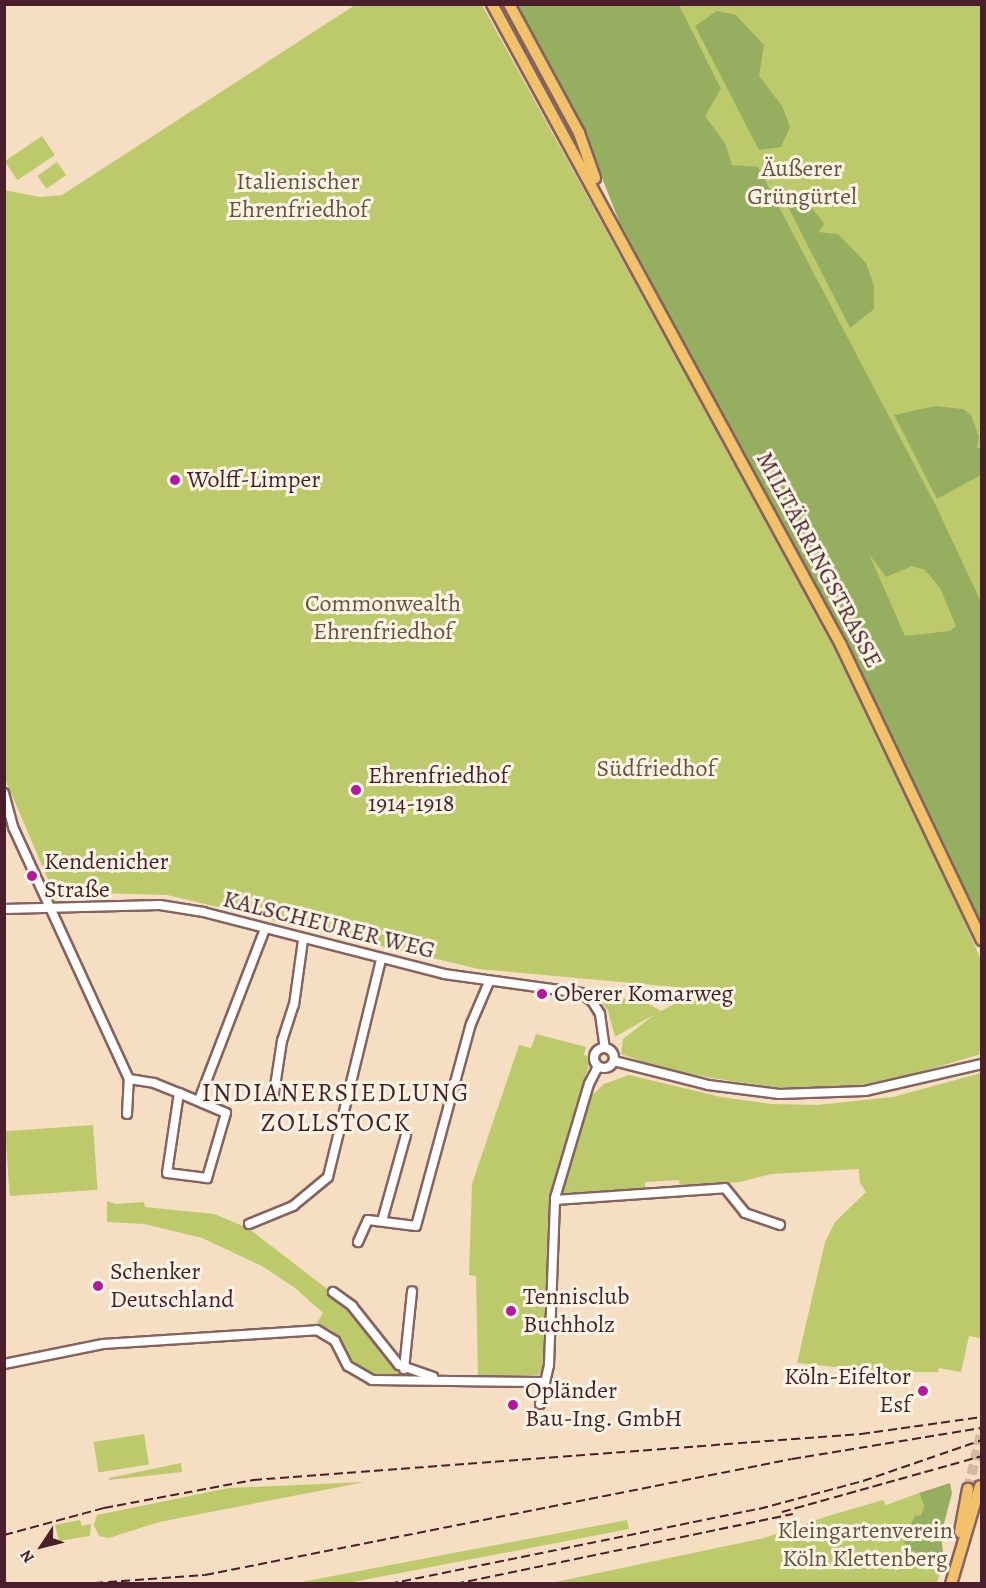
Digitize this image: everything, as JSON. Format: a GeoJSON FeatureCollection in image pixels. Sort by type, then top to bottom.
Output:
{"type":"FeatureCollection","features":[{"type":"Feature","properties":{"kind":"main road","name":"MILITÄRRINGSTRASSE"},"geometry":{"type":"LineString","coordinates":[[492,4],[605,207],[841,645],[981,940]]}},
{"type":"Feature","properties":{"kind":"main road","name":"MILITÄRRINGSTRASSE"},"geometry":{"type":"LineString","coordinates":[[509,4],[579,133],[605,207]]}},
{"type":"Feature","properties":{"kind":"main road"},"geometry":{"type":"LineString","coordinates":[[952,1582],[980,1486]]}},
{"type":"Feature","properties":{"kind":"main road"},"geometry":{"type":"LineString","coordinates":[[952,1582],[968,1489]]}},
{"type":"Feature","properties":{"kind":"street"},"geometry":{"type":"LineString","coordinates":[[4,793],[8,816],[129,1079],[127,1114]]}},
{"type":"Feature","properties":{"kind":"street","name":"KALSCHEURER WEG"},"geometry":{"type":"LineString","coordinates":[[4,909],[50,906],[160,905],[265,929],[381,960],[489,982],[581,993],[592,1001],[600,1014],[605,1048]]}},
{"type":"Feature","properties":{"kind":"street"},"geometry":{"type":"LineString","coordinates":[[200,1100],[265,929]]}},
{"type":"Feature","properties":{"kind":"street"},"geometry":{"type":"LineString","coordinates":[[274,1093],[282,1041],[294,1005],[303,940]]}},
{"type":"Feature","properties":{"kind":"street"},"geometry":{"type":"LineString","coordinates":[[249,1224],[293,1206],[328,1177],[340,1113],[381,960]]}},
{"type":"Feature","properties":{"kind":"street"},"geometry":{"type":"LineString","coordinates":[[358,1242],[368,1220],[416,1226],[468,1036],[489,982]]}},
{"type":"Feature","properties":{"kind":"street"},"geometry":{"type":"LineString","coordinates":[[540,1404],[545,1382],[555,1200],[589,1084],[598,1066],[595,1054],[605,1048],[614,1054],[614,1061],[607,1067],[598,1066]]}},
{"type":"Feature","properties":{"kind":"street"},"geometry":{"type":"LineString","coordinates":[[614,1061],[708,1085],[779,1094],[865,1091],[981,1064]]}},
{"type":"Feature","properties":{"kind":"street"},"geometry":{"type":"LineString","coordinates":[[129,1079],[154,1083],[224,1110],[228,1119],[212,1174],[207,1178],[167,1173],[179,1093]]}},
{"type":"Feature","properties":{"kind":"street"},"geometry":{"type":"LineString","coordinates":[[382,1221],[406,1135]]}},
{"type":"Feature","properties":{"kind":"street"},"geometry":{"type":"LineString","coordinates":[[555,1200],[725,1188],[745,1213],[780,1225]]}},
{"type":"Feature","properties":{"kind":"street"},"geometry":{"type":"LineString","coordinates":[[404,1369],[412,1291]]}},
{"type":"Feature","properties":{"kind":"street"},"geometry":{"type":"LineString","coordinates":[[333,1292],[352,1306],[371,1335],[404,1369],[435,1380]]}},
{"type":"Feature","properties":{"kind":"street"},"geometry":{"type":"LineString","coordinates":[[4,1364],[103,1344],[317,1330],[335,1341],[348,1366],[358,1375],[390,1382],[435,1380],[545,1382]]}},
{"type":"Feature","properties":{"kind":"green space","name":"Südfriedhof"},"geometry":{"type":"Polygon","coordinates":[[[355,5],[482,5],[839,653],[932,846],[981,960],[981,1054],[917,1073],[842,1089],[775,1087],[718,1079],[663,1069],[621,1054],[623,1039],[655,1014],[615,1037],[608,1011],[599,998],[640,999],[661,1011],[680,1001],[676,987],[479,969],[167,895],[98,893],[56,898],[5,779],[4,190],[40,197],[62,195],[355,5]]]}},
{"type":"Feature","properties":{"kind":"green space","name":"Äußerer Grüngürtel"},"geometry":{"type":"Polygon","coordinates":[[[514,5],[981,5],[981,924],[855,660],[619,221],[585,134],[514,5]]]}},
{"type":"Feature","properties":{"kind":"green space"},"geometry":{"type":"Polygon","coordinates":[[[514,5],[679,5],[721,89],[705,116],[725,143],[732,165],[758,167],[936,506],[981,602],[981,924],[855,660],[619,221],[585,134],[514,5]],[[869,554],[905,636],[950,631],[956,626],[940,588],[925,570],[912,566],[886,577],[869,554]]]}},
{"type":"Feature","properties":{"kind":"green space"},"geometry":{"type":"Polygon","coordinates":[[[717,11],[736,15],[764,45],[759,76],[782,106],[790,127],[781,147],[759,150],[695,26],[717,11]]]}},
{"type":"Feature","properties":{"kind":"green space"},"geometry":{"type":"Polygon","coordinates":[[[42,136],[55,155],[18,180],[5,161],[42,136]]]}},
{"type":"Feature","properties":{"kind":"green space"},"geometry":{"type":"Polygon","coordinates":[[[57,162],[66,175],[47,189],[37,176],[57,162]]]}},
{"type":"Feature","properties":{"kind":"green space"},"geometry":{"type":"Polygon","coordinates":[[[796,201],[812,208],[824,224],[818,232],[838,234],[866,263],[874,286],[874,309],[850,328],[787,205],[796,201]]]}},
{"type":"Feature","properties":{"kind":"green space"},"geometry":{"type":"Polygon","coordinates":[[[935,406],[963,409],[971,415],[979,437],[977,447],[982,450],[981,475],[937,499],[894,415],[935,406]]]}},
{"type":"Feature","properties":{"kind":"green space"},"geometry":{"type":"Polygon","coordinates":[[[536,1034],[586,1047],[584,1055],[591,1057],[551,1195],[544,1370],[538,1375],[478,1377],[476,1276],[469,1275],[472,1184],[519,1045],[531,1048],[536,1034]]]}},
{"type":"Feature","properties":{"kind":"green space"},"geometry":{"type":"Polygon","coordinates":[[[981,1073],[982,1335],[981,1338],[969,1336],[961,1372],[939,1368],[938,1372],[883,1372],[797,1363],[825,1242],[835,1222],[866,1192],[860,1183],[859,1169],[771,1174],[740,1182],[680,1186],[679,1180],[645,1182],[645,1191],[565,1196],[562,1192],[590,1097],[604,1084],[629,1075],[721,1097],[772,1104],[817,1105],[893,1097],[981,1073]]]}},
{"type":"Feature","properties":{"kind":"green space"},"geometry":{"type":"Polygon","coordinates":[[[93,1125],[98,1190],[10,1196],[5,1131],[93,1125]]]}},
{"type":"Feature","properties":{"kind":"green space"},"geometry":{"type":"Polygon","coordinates":[[[107,1201],[116,1204],[144,1202],[145,1207],[214,1214],[248,1228],[353,1309],[392,1362],[406,1373],[421,1377],[378,1378],[362,1374],[331,1330],[317,1323],[323,1313],[295,1288],[262,1266],[202,1238],[144,1224],[107,1222],[107,1201]]]}},
{"type":"Feature","properties":{"kind":"green space"},"geometry":{"type":"Polygon","coordinates":[[[144,1434],[149,1465],[98,1473],[94,1442],[144,1434]]]}},
{"type":"Feature","properties":{"kind":"green space"},"geometry":{"type":"Polygon","coordinates":[[[181,1463],[182,1472],[109,1480],[109,1478],[181,1463]]]}},
{"type":"Feature","properties":{"kind":"green space"},"geometry":{"type":"Polygon","coordinates":[[[365,1482],[159,1522],[109,1538],[99,1536],[94,1525],[97,1515],[229,1488],[365,1482]]]}},
{"type":"Feature","properties":{"kind":"green space"},"geometry":{"type":"Polygon","coordinates":[[[950,1483],[952,1493],[941,1535],[944,1561],[912,1551],[904,1543],[907,1530],[915,1516],[921,1515],[924,1506],[919,1493],[950,1483]]]}},
{"type":"Feature","properties":{"kind":"green space","name":"Kleingartenverein Köln Klettenberg"},"geometry":{"type":"Polygon","coordinates":[[[919,1493],[924,1506],[921,1515],[915,1516],[907,1530],[904,1543],[912,1551],[944,1561],[937,1583],[546,1584],[764,1538],[883,1500],[886,1505],[919,1493]]]}},
{"type":"Feature","properties":{"kind":"green space"},"geometry":{"type":"Polygon","coordinates":[[[80,1520],[82,1526],[91,1524],[90,1536],[59,1541],[55,1525],[80,1520]]]}},
{"type":"Feature","properties":{"kind":"green space"},"geometry":{"type":"Polygon","coordinates":[[[627,1520],[629,1529],[348,1583],[296,1583],[627,1520]]]}},
{"type":"Feature","properties":{"kind":"tunnel"},"geometry":{"type":"LineString","coordinates":[[968,1489],[982,1430]]}},
{"type":"Feature","properties":{"kind":"railway"},"geometry":{"type":"LineString","coordinates":[[4,1535],[104,1508],[253,1480],[861,1434],[982,1417]]}},
{"type":"Feature","properties":{"kind":"railway"},"geometry":{"type":"LineString","coordinates":[[81,1584],[205,1575],[792,1459],[982,1428]]}},
{"type":"Feature","properties":{"kind":"railway"},"geometry":{"type":"LineString","coordinates":[[389,1584],[759,1509],[863,1481],[982,1440]]}},
{"type":"Feature","properties":{"kind":"railway"},"geometry":{"type":"LineString","coordinates":[[782,1512],[982,1456]]}},
{"type":"Feature","properties":{"kind":"railway"},"geometry":{"type":"LineString","coordinates":[[455,1584],[793,1514]]}},
{"type":"Feature","properties":{"kind":"place","name":"Wolff-Limper"},"geometry":{"type":"Point","coordinates":[175,480]}},
{"type":"Feature","properties":{"kind":"place","name":"Ehrenfriedhof 1914-1918"},"geometry":{"type":"Point","coordinates":[356,790]}},
{"type":"Feature","properties":{"kind":"place","name":"Kendenicher Straße"},"geometry":{"type":"Point","coordinates":[32,876]}},
{"type":"Feature","properties":{"kind":"place","name":"Oberer Komarweg"},"geometry":{"type":"Point","coordinates":[542,994]}},
{"type":"Feature","properties":{"kind":"place","name":"Schenker Deutschland"},"geometry":{"type":"Point","coordinates":[98,1286]}},
{"type":"Feature","properties":{"kind":"place","name":"Tennisclub Buchholz"},"geometry":{"type":"Point","coordinates":[511,1311]}},
{"type":"Feature","properties":{"kind":"place","name":"Köln-Eifeltor Esf"},"geometry":{"type":"Point","coordinates":[923,1391]}},
{"type":"Feature","properties":{"kind":"place","name":"Opländer Bau-Ing. GmbH"},"geometry":{"type":"Point","coordinates":[513,1405]}},
{"type":"Feature","properties":{"kind":"district","name":"INDIANERSIEDLUNG ZOLLSTOCK"},"geometry":{"type":"Point","coordinates":[336,1108]}},
{"type":"Feature","properties":{"kind":"park label","name":"Italienischer Ehrenfriedhof"},"geometry":{"type":"Point","coordinates":[298,196]}},
{"type":"Feature","properties":{"kind":"park label","name":"Commonwealth Ehrenfriedhof"},"geometry":{"type":"Point","coordinates":[383,618]}}]}
